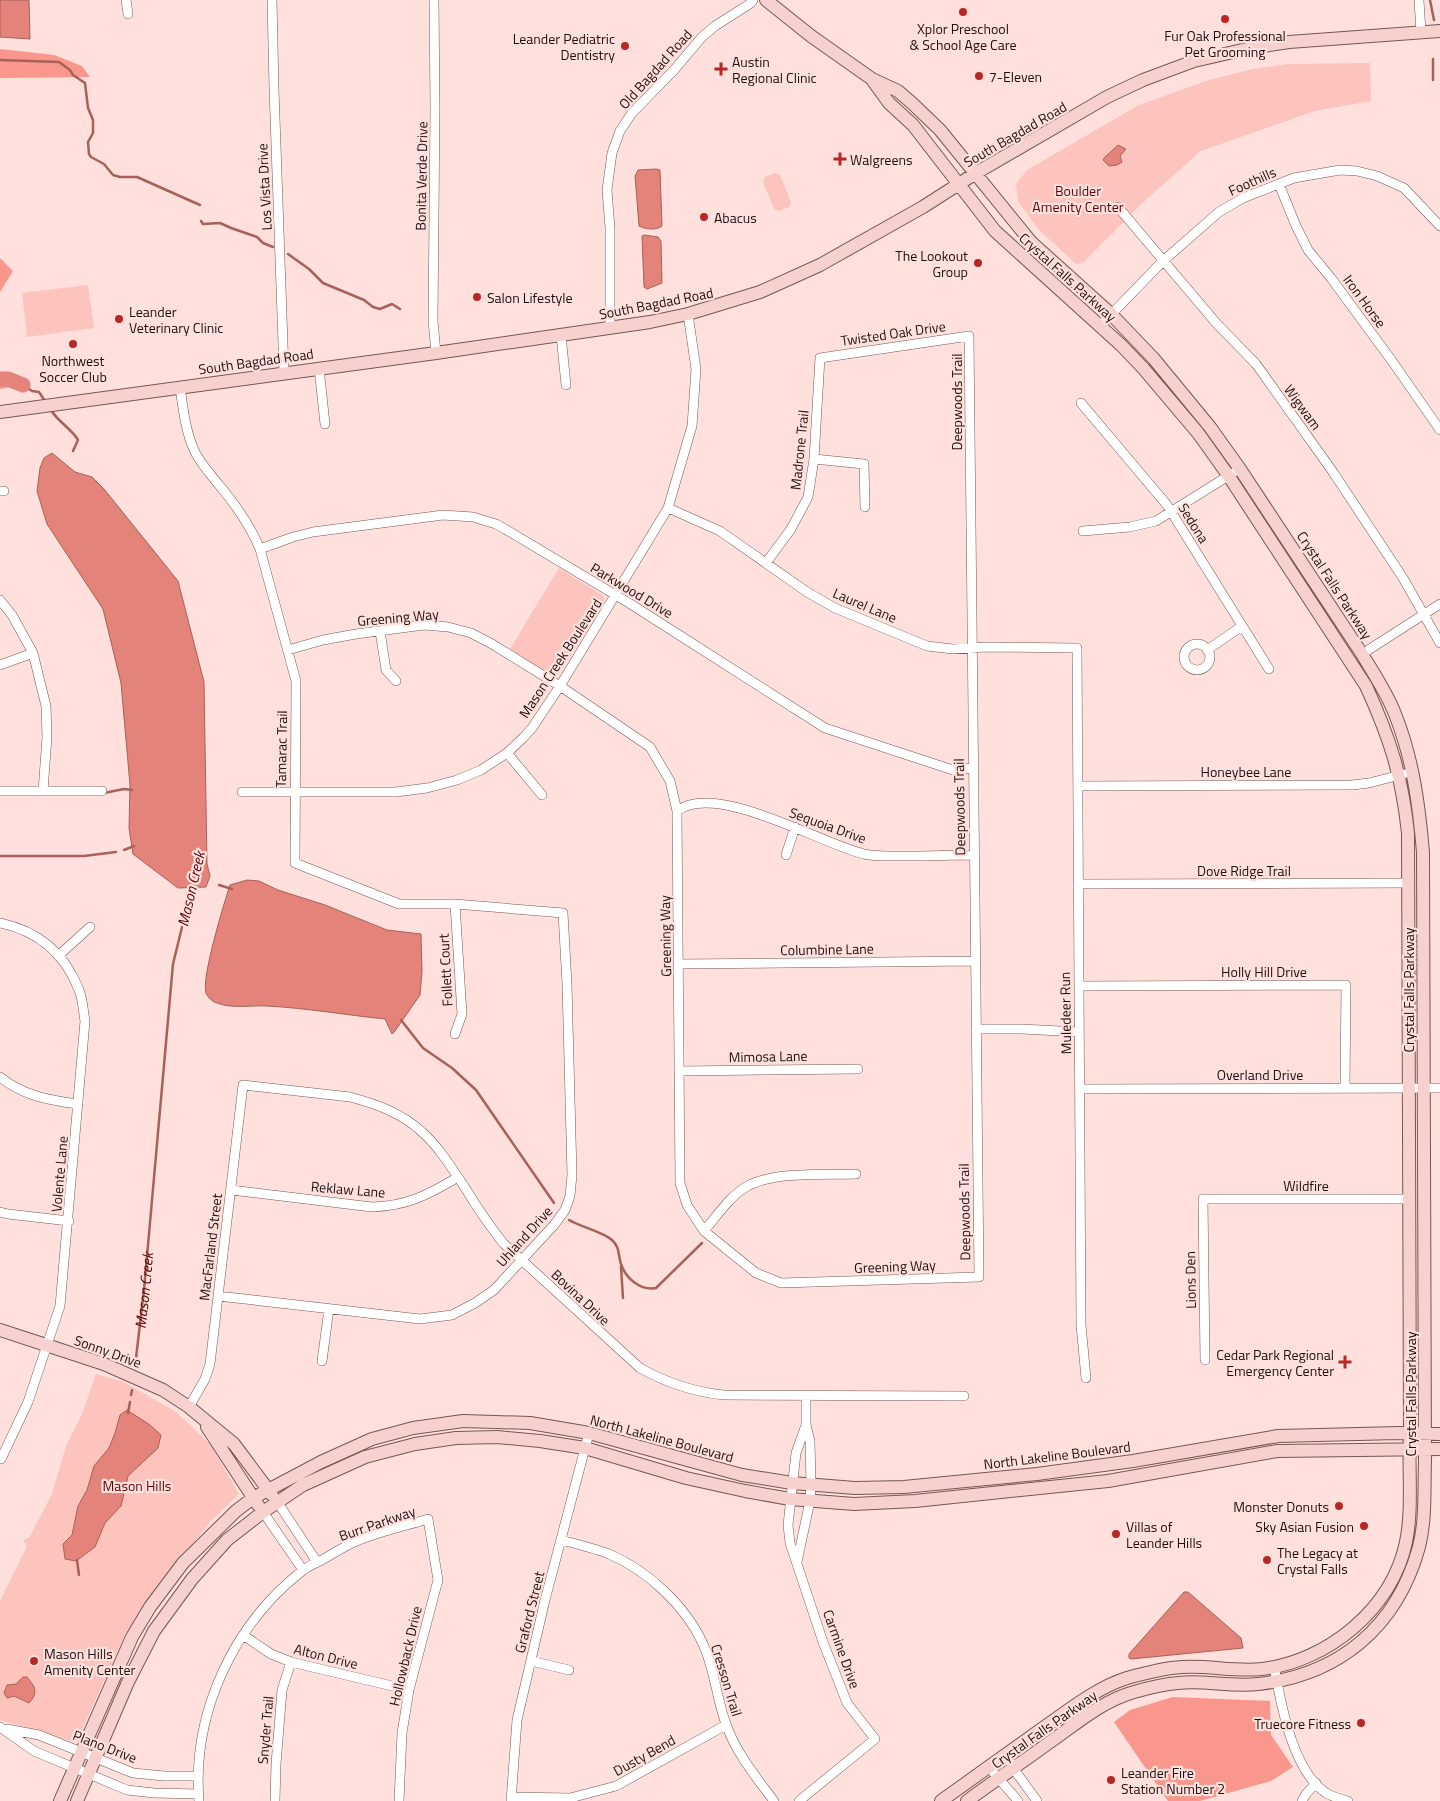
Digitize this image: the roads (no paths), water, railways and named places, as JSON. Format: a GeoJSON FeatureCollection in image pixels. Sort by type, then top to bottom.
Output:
{"type":"FeatureCollection","features":[{"type":"Feature","properties":{"kind":"main road","name":"Crystal Falls Parkway"},"geometry":{"type":"LineString","coordinates":[[766,0],[810,36],[872,79],[898,91],[913,104],[940,130],[1031,242],[1111,314],[1183,392],[1240,468],[1362,654],[1395,713],[1413,772],[1418,799],[1423,852],[1425,1449],[1424,1504],[1421,1534],[1411,1572],[1399,1596],[1382,1622],[1361,1642],[1335,1662],[1295,1678],[1277,1681],[1255,1684],[1179,1683],[1133,1692],[1107,1703],[967,1801]]}},
{"type":"Feature","properties":{"kind":"main road","name":"South Bagdad Road"},"geometry":{"type":"LineString","coordinates":[[0,412],[610,328],[688,314],[723,305],[790,280],[827,261],[1107,97],[1143,80],[1194,61],[1251,48],[1289,42],[1440,31]]}},
{"type":"Feature","properties":{"kind":"main road","name":"Crystal Falls Parkway"},"geometry":{"type":"LineString","coordinates":[[872,79],[889,103],[913,125],[995,231],[1101,325],[1143,368],[1198,433],[1366,686],[1382,722],[1400,775],[1408,832],[1410,1433],[1408,1525],[1401,1560],[1390,1584],[1370,1611],[1355,1627],[1333,1643],[1309,1656],[1260,1669],[1183,1667],[1152,1672],[1125,1679],[1099,1690],[1071,1707],[942,1801]]}},
{"type":"Feature","properties":{"kind":"main road"},"geometry":{"type":"LineString","coordinates":[[1021,254],[1031,242]]}},
{"type":"Feature","properties":{"kind":"main road","name":"Sonny Drive"},"geometry":{"type":"LineString","coordinates":[[0,1330],[104,1364],[140,1378],[163,1390],[194,1411],[234,1444],[278,1503]]}},
{"type":"Feature","properties":{"kind":"main road","name":"Sonny Drive"},"geometry":{"type":"LineString","coordinates":[[194,1411],[263,1512]]}},
{"type":"Feature","properties":{"kind":"main road","name":"North Lakeline Boulevard"},"geometry":{"type":"LineString","coordinates":[[60,1801],[127,1646],[150,1607],[189,1557],[236,1511],[268,1489],[320,1462],[372,1439],[413,1428],[463,1421],[530,1423],[589,1433],[742,1476],[792,1483],[855,1488],[904,1487],[1037,1474],[1133,1461],[1278,1436],[1440,1434]]}},
{"type":"Feature","properties":{"kind":"main road"},"geometry":{"type":"LineString","coordinates":[[77,1801],[128,1682],[154,1631],[192,1579],[227,1540],[263,1512],[303,1485],[365,1457],[416,1444],[456,1438],[497,1437],[540,1441],[585,1448],[686,1478],[745,1491],[790,1499],[854,1504],[915,1501],[1108,1481],[1277,1451],[1440,1449]]}},
{"type":"Feature","properties":{"kind":"street"},"geometry":{"type":"LineString","coordinates":[[126,0],[128,14]]}},
{"type":"Feature","properties":{"kind":"street","name":"Los Vista Drive"},"geometry":{"type":"LineString","coordinates":[[272,0],[284,372]]}},
{"type":"Feature","properties":{"kind":"street","name":"Bonita Verde Drive"},"geometry":{"type":"LineString","coordinates":[[434,0],[433,321],[436,353]]}},
{"type":"Feature","properties":{"kind":"street","name":"Old Bagdad Road"},"geometry":{"type":"LineString","coordinates":[[610,328],[608,190],[612,153],[620,131],[632,113],[674,70],[702,37],[751,3],[752,0]]}},
{"type":"Feature","properties":{"kind":"street"},"geometry":{"type":"LineString","coordinates":[[1419,0],[1422,32]]}},
{"type":"Feature","properties":{"kind":"street","name":"Foothills"},"geometry":{"type":"LineString","coordinates":[[1101,325],[1163,261],[1219,212],[1243,198],[1294,178],[1340,170],[1356,171],[1377,176],[1404,188],[1440,226]]}},
{"type":"Feature","properties":{"kind":"street","name":"Iron Horse"},"geometry":{"type":"LineString","coordinates":[[1279,184],[1308,250],[1392,361],[1440,430]]}},
{"type":"Feature","properties":{"kind":"street","name":"Wigwam"},"geometry":{"type":"LineString","coordinates":[[1118,206],[1218,324],[1256,364],[1333,472],[1404,578],[1440,643]]}},
{"type":"Feature","properties":{"kind":"street","name":"Mason Creek Boulevard"},"geometry":{"type":"LineString","coordinates":[[242,792],[396,792],[427,788],[469,775],[492,763],[532,728],[616,596],[668,508],[692,426],[696,370],[688,314]]}},
{"type":"Feature","properties":{"kind":"street"},"geometry":{"type":"LineString","coordinates":[[561,335],[566,385]]}},
{"type":"Feature","properties":{"kind":"street","name":"Twisted Oak Drive"},"geometry":{"type":"LineString","coordinates":[[820,358],[969,336]]}},
{"type":"Feature","properties":{"kind":"street","name":"Deepwoods Trail"},"geometry":{"type":"LineString","coordinates":[[969,336],[979,1277]]}},
{"type":"Feature","properties":{"kind":"street","name":"Madrone Trail"},"geometry":{"type":"LineString","coordinates":[[766,563],[785,539],[804,508],[808,497],[814,459],[820,358]]}},
{"type":"Feature","properties":{"kind":"street"},"geometry":{"type":"LineString","coordinates":[[319,368],[325,424]]}},
{"type":"Feature","properties":{"kind":"street","name":"Tamarac Trail"},"geometry":{"type":"LineString","coordinates":[[180,387],[191,443],[201,463],[245,519],[260,549],[296,681],[295,863],[399,904],[455,904],[563,913]]}},
{"type":"Feature","properties":{"kind":"street","name":"Sedona"},"geometry":{"type":"LineString","coordinates":[[1081,403],[1167,506],[1269,669]]}},
{"type":"Feature","properties":{"kind":"street"},"geometry":{"type":"LineString","coordinates":[[814,459],[864,464],[865,508]]}},
{"type":"Feature","properties":{"kind":"street"},"geometry":{"type":"LineString","coordinates":[[1083,532],[1156,521],[1240,468]]}},
{"type":"Feature","properties":{"kind":"street","name":"Laurel Lane"},"geometry":{"type":"LineString","coordinates":[[668,508],[720,531],[807,592],[835,608],[918,643],[953,649],[1077,648]]}},
{"type":"Feature","properties":{"kind":"street","name":"Parkwood Drive"},"geometry":{"type":"LineString","coordinates":[[260,549],[313,532],[443,515],[473,517],[496,524],[616,596],[826,728],[953,770],[973,768]]}},
{"type":"Feature","properties":{"kind":"street"},"geometry":{"type":"LineString","coordinates":[[0,600],[12,615],[32,653],[46,706],[47,737],[43,791]]}},
{"type":"Feature","properties":{"kind":"street"},"geometry":{"type":"LineString","coordinates":[[1362,654],[1440,604]]}},
{"type":"Feature","properties":{"kind":"street","name":"Greening Way"},"geometry":{"type":"LineString","coordinates":[[288,650],[322,640],[380,631],[424,626],[460,629],[492,644],[560,686],[650,747],[670,780],[677,811],[680,964],[680,1183],[687,1205],[704,1231],[756,1273],[781,1283],[979,1277]]}},
{"type":"Feature","properties":{"kind":"street"},"geometry":{"type":"LineString","coordinates":[[1207,650],[1242,626]]}},
{"type":"Feature","properties":{"kind":"street"},"geometry":{"type":"LineString","coordinates":[[380,631],[386,670],[396,681]]}},
{"type":"Feature","properties":{"kind":"street","name":"Muledeer Run"},"geometry":{"type":"LineString","coordinates":[[1077,648],[1081,1325],[1086,1378]]}},
{"type":"Feature","properties":{"kind":"street"},"geometry":{"type":"LineString","coordinates":[[0,665],[32,653]]}},
{"type":"Feature","properties":{"kind":"street"},"geometry":{"type":"LineString","coordinates":[[506,752],[542,794]]}},
{"type":"Feature","properties":{"kind":"street","name":"Honeybee Lane"},"geometry":{"type":"LineString","coordinates":[[1078,786],[1352,785],[1369,783],[1413,772]]}},
{"type":"Feature","properties":{"kind":"street"},"geometry":{"type":"LineString","coordinates":[[0,791],[102,791]]}},
{"type":"Feature","properties":{"kind":"street","name":"Sequoia Drive"},"geometry":{"type":"LineString","coordinates":[[677,811],[685,805],[743,808],[849,849],[873,855],[974,855]]}},
{"type":"Feature","properties":{"kind":"street"},"geometry":{"type":"LineString","coordinates":[[786,855],[795,828]]}},
{"type":"Feature","properties":{"kind":"street","name":"Dove Ridge Trail"},"geometry":{"type":"LineString","coordinates":[[1078,884],[1409,883]]}},
{"type":"Feature","properties":{"kind":"street","name":"Follett Court"},"geometry":{"type":"LineString","coordinates":[[455,904],[462,1014],[455,1034]]}},
{"type":"Feature","properties":{"kind":"street","name":"Uhland Drive"},"geometry":{"type":"LineString","coordinates":[[218,1296],[420,1319],[452,1315],[494,1290],[554,1225],[565,1210],[570,1196],[572,1175],[568,1004],[563,913]]}},
{"type":"Feature","properties":{"kind":"street","name":"Volente Lane"},"geometry":{"type":"LineString","coordinates":[[0,923],[29,932],[50,946],[67,968],[80,991],[85,1021],[69,1221],[60,1306],[28,1402],[1,1458]]}},
{"type":"Feature","properties":{"kind":"street"},"geometry":{"type":"LineString","coordinates":[[58,956],[90,927]]}},
{"type":"Feature","properties":{"kind":"street","name":"Columbine Lane"},"geometry":{"type":"LineString","coordinates":[[680,964],[975,961]]}},
{"type":"Feature","properties":{"kind":"street","name":"Holly Hill Drive"},"geometry":{"type":"LineString","coordinates":[[1079,986],[1346,985],[1345,1088]]}},
{"type":"Feature","properties":{"kind":"street"},"geometry":{"type":"LineString","coordinates":[[976,1029],[1079,1032]]}},
{"type":"Feature","properties":{"kind":"street","name":"Mimosa Lane"},"geometry":{"type":"LineString","coordinates":[[679,1071],[858,1069]]}},
{"type":"Feature","properties":{"kind":"street"},"geometry":{"type":"LineString","coordinates":[[0,1077],[13,1087],[32,1095],[49,1100],[78,1104]]}},
{"type":"Feature","properties":{"kind":"street","name":"Bovina Drive"},"geometry":{"type":"LineString","coordinates":[[243,1085],[350,1098],[388,1110],[420,1130],[434,1143],[488,1224],[503,1243],[640,1368],[661,1379],[683,1388],[717,1395],[964,1396]]}},
{"type":"Feature","properties":{"kind":"street","name":"MacFarland Street"},"geometry":{"type":"LineString","coordinates":[[194,1411],[210,1364],[243,1085]]}},
{"type":"Feature","properties":{"kind":"street","name":"Overland Drive"},"geometry":{"type":"LineString","coordinates":[[1080,1089],[1440,1088]]}},
{"type":"Feature","properties":{"kind":"street"},"geometry":{"type":"LineString","coordinates":[[704,1231],[734,1196],[760,1180],[786,1176],[856,1174]]}},
{"type":"Feature","properties":{"kind":"street","name":"Reklaw Lane"},"geometry":{"type":"LineString","coordinates":[[231,1190],[372,1207],[409,1202],[458,1178]]}},
{"type":"Feature","properties":{"kind":"street","name":"Wildfire"},"geometry":{"type":"LineString","coordinates":[[1203,1199],[1409,1199]]}},
{"type":"Feature","properties":{"kind":"street","name":"Lions Den"},"geometry":{"type":"LineString","coordinates":[[1203,1199],[1205,1360]]}},
{"type":"Feature","properties":{"kind":"street"},"geometry":{"type":"LineString","coordinates":[[0,1212],[69,1221]]}},
{"type":"Feature","properties":{"kind":"street"},"geometry":{"type":"LineString","coordinates":[[322,1361],[329,1309]]}},
{"type":"Feature","properties":{"kind":"street","name":"Carmine Drive"},"geometry":{"type":"LineString","coordinates":[[797,1562],[810,1501],[811,1484],[810,1441],[806,1425],[806,1396]]}},
{"type":"Feature","properties":{"kind":"street","name":"Carmine Drive"},"geometry":{"type":"LineString","coordinates":[[799,1801],[874,1739],[847,1703],[823,1642],[790,1543],[788,1525],[792,1483],[796,1454],[806,1425]]}},
{"type":"Feature","properties":{"kind":"street","name":"Graford Street"},"geometry":{"type":"LineString","coordinates":[[511,1799],[517,1720],[530,1661],[589,1433]]}},
{"type":"Feature","properties":{"kind":"street","name":"Sonny Drive"},"geometry":{"type":"LineString","coordinates":[[278,1503],[317,1562]]}},
{"type":"Feature","properties":{"kind":"street","name":"Sonny Drive"},"geometry":{"type":"LineString","coordinates":[[263,1512],[303,1570]]}},
{"type":"Feature","properties":{"kind":"street","name":"Burr Parkway"},"geometry":{"type":"LineString","coordinates":[[199,1797],[198,1776],[201,1738],[211,1700],[222,1671],[243,1635],[271,1600],[303,1570],[353,1542],[428,1519]]}},
{"type":"Feature","properties":{"kind":"street","name":"Hollowback Drive"},"geometry":{"type":"LineString","coordinates":[[399,1801],[402,1733],[409,1690],[438,1580],[428,1519]]}},
{"type":"Feature","properties":{"kind":"street","name":"Cresson Trail"},"geometry":{"type":"LineString","coordinates":[[561,1540],[609,1554],[635,1568],[662,1590],[682,1610],[703,1644],[726,1725],[741,1756],[774,1801]]}},
{"type":"Feature","properties":{"kind":"street","name":"Alton Drive"},"geometry":{"type":"LineString","coordinates":[[243,1635],[271,1654],[291,1662],[409,1690]]}},
{"type":"Feature","properties":{"kind":"street"},"geometry":{"type":"LineString","coordinates":[[530,1661],[569,1670]]}},
{"type":"Feature","properties":{"kind":"street","name":"Snyder Trail"},"geometry":{"type":"LineString","coordinates":[[275,1801],[282,1690],[291,1662]]}},
{"type":"Feature","properties":{"kind":"street"},"geometry":{"type":"LineString","coordinates":[[1274,1666],[1286,1722],[1294,1747],[1306,1771],[1325,1792],[1333,1797],[1348,1801]]}},
{"type":"Feature","properties":{"kind":"street","name":"Dusty Bend"},"geometry":{"type":"LineString","coordinates":[[511,1799],[570,1798],[616,1786],[726,1725]]}},
{"type":"Feature","properties":{"kind":"street"},"geometry":{"type":"LineString","coordinates":[[3,1728],[34,1751],[127,1790],[199,1797]]}},
{"type":"Feature","properties":{"kind":"street","name":"Plano Drive"},"geometry":{"type":"LineString","coordinates":[[3,1728],[39,1735],[133,1773],[198,1776]]}},
{"type":"Feature","properties":{"kind":"street"},"geometry":{"type":"LineString","coordinates":[[1006,1754],[1013,1768],[1037,1801]]}},
{"type":"Feature","properties":{"kind":"street"},"geometry":{"type":"LineString","coordinates":[[989,1767],[1018,1801]]}},
{"type":"Feature","properties":{"kind":"street"},"geometry":{"type":"LineString","coordinates":[[151,1793],[152,1775]]}},
{"type":"Feature","properties":{"kind":"street"},"geometry":{"type":"LineString","coordinates":[[1302,1801],[1316,1784]]}},
{"type":"Feature","properties":{"kind":"waterway"},"geometry":{"type":"LineString","coordinates":[[1430,0],[1434,20]]}},
{"type":"Feature","properties":{"kind":"waterway"},"geometry":{"type":"LineString","coordinates":[[1433,59],[1433,80]]}},
{"type":"Feature","properties":{"kind":"waterway"},"geometry":{"type":"LineString","coordinates":[[0,60],[59,62],[85,83],[88,108],[93,120],[93,133],[88,142],[91,157],[104,164],[113,175],[137,177],[200,205]]}},
{"type":"Feature","properties":{"kind":"waterway"},"geometry":{"type":"LineString","coordinates":[[201,221],[203,224],[220,223],[257,237],[263,243],[273,247]]}},
{"type":"Feature","properties":{"kind":"waterway"},"geometry":{"type":"LineString","coordinates":[[288,254],[309,269],[323,283],[364,300],[373,307],[380,309],[392,304],[400,309]]}},
{"type":"Feature","properties":{"kind":"waterway","name":"Mason Creek"},"geometry":{"type":"LineString","coordinates":[[0,379],[8,379],[23,385]]}},
{"type":"Feature","properties":{"kind":"waterway","name":"Mason Creek"},"geometry":{"type":"LineString","coordinates":[[23,385],[32,391],[39,392],[45,401]]}},
{"type":"Feature","properties":{"kind":"waterway","name":"Mason Creek"},"geometry":{"type":"LineString","coordinates":[[51,410],[78,440],[73,451]]}},
{"type":"Feature","properties":{"kind":"waterway"},"geometry":{"type":"LineString","coordinates":[[104,793],[124,789],[132,790]]}},
{"type":"Feature","properties":{"kind":"waterway"},"geometry":{"type":"LineString","coordinates":[[124,850],[134,846]]}},
{"type":"Feature","properties":{"kind":"waterway"},"geometry":{"type":"LineString","coordinates":[[0,856],[84,856],[116,852]]}},
{"type":"Feature","properties":{"kind":"waterway"},"geometry":{"type":"LineString","coordinates":[[219,885],[232,889]]}},
{"type":"Feature","properties":{"kind":"waterway","name":"Mason Creek"},"geometry":{"type":"LineString","coordinates":[[136,1358],[144,1290],[173,964],[192,886]]}},
{"type":"Feature","properties":{"kind":"waterway"},"geometry":{"type":"LineString","coordinates":[[401,1020],[423,1048],[452,1068],[476,1090],[554,1203]]}},
{"type":"Feature","properties":{"kind":"waterway"},"geometry":{"type":"LineString","coordinates":[[569,1220],[603,1234],[612,1240],[618,1248],[621,1264],[626,1274],[635,1283],[645,1288],[656,1288],[702,1243]]}},
{"type":"Feature","properties":{"kind":"waterway"},"geometry":{"type":"LineString","coordinates":[[621,1267],[623,1298]]}},
{"type":"Feature","properties":{"kind":"waterway","name":"Mason Creek"},"geometry":{"type":"LineString","coordinates":[[131,1395],[132,1390]]}},
{"type":"Feature","properties":{"kind":"waterway","name":"Mason Creek"},"geometry":{"type":"LineString","coordinates":[[128,1413],[130,1402]]}},
{"type":"Feature","properties":{"kind":"waterway","name":"Mason Creek"},"geometry":{"type":"LineString","coordinates":[[77,1560],[79,1575]]}},
{"type":"Feature","properties":{"kind":"place","name":"Xplor Preschool & School Age Care"},"geometry":{"type":"Point","coordinates":[963,12]}},
{"type":"Feature","properties":{"kind":"place","name":"Fur Oak Professional Pet Grooming"},"geometry":{"type":"Point","coordinates":[1225,19]}},
{"type":"Feature","properties":{"kind":"place","name":"Leander Pediatric Dentistry"},"geometry":{"type":"Point","coordinates":[625,46]}},
{"type":"Feature","properties":{"kind":"place","name":"Austin Regional Clinic"},"geometry":{"type":"Point","coordinates":[721,69]}},
{"type":"Feature","properties":{"kind":"place","name":"7-Eleven"},"geometry":{"type":"Point","coordinates":[979,76]}},
{"type":"Feature","properties":{"kind":"place","name":"Walgreens"},"geometry":{"type":"Point","coordinates":[840,159]}},
{"type":"Feature","properties":{"kind":"place","name":"Abacus"},"geometry":{"type":"Point","coordinates":[704,217]}},
{"type":"Feature","properties":{"kind":"place","name":"The Lookout Group"},"geometry":{"type":"Point","coordinates":[978,263]}},
{"type":"Feature","properties":{"kind":"place","name":"Salon Lifestyle"},"geometry":{"type":"Point","coordinates":[477,297]}},
{"type":"Feature","properties":{"kind":"place","name":"Leander Veterinary Clinic"},"geometry":{"type":"Point","coordinates":[119,319]}},
{"type":"Feature","properties":{"kind":"place","name":"Northwest Soccer Club"},"geometry":{"type":"Point","coordinates":[73,344]}},
{"type":"Feature","properties":{"kind":"place","name":"Cedar Park Regional Emergency Center"},"geometry":{"type":"Point","coordinates":[1345,1362]}},
{"type":"Feature","properties":{"kind":"place","name":"Monster Donuts"},"geometry":{"type":"Point","coordinates":[1339,1506]}},
{"type":"Feature","properties":{"kind":"place","name":"Sky Asian Fusion"},"geometry":{"type":"Point","coordinates":[1364,1526]}},
{"type":"Feature","properties":{"kind":"place","name":"Villas of Leander Hills"},"geometry":{"type":"Point","coordinates":[1116,1534]}},
{"type":"Feature","properties":{"kind":"place","name":"The Legacy at Crystal Falls"},"geometry":{"type":"Point","coordinates":[1267,1560]}},
{"type":"Feature","properties":{"kind":"place","name":"Mason Hills Amenity Center"},"geometry":{"type":"Point","coordinates":[34,1661]}},
{"type":"Feature","properties":{"kind":"place","name":"Truecore Fitness"},"geometry":{"type":"Point","coordinates":[1361,1723]}},
{"type":"Feature","properties":{"kind":"place","name":"Leander Fire Station Number 2"},"geometry":{"type":"Point","coordinates":[1111,1780]}},
{"type":"Feature","properties":{"kind":"park label","name":"Boulder Amenity Center"},"geometry":{"type":"Point","coordinates":[1078,198]}},
{"type":"Feature","properties":{"kind":"park label","name":"Mason Hills"},"geometry":{"type":"Point","coordinates":[137,1485]}}]}
